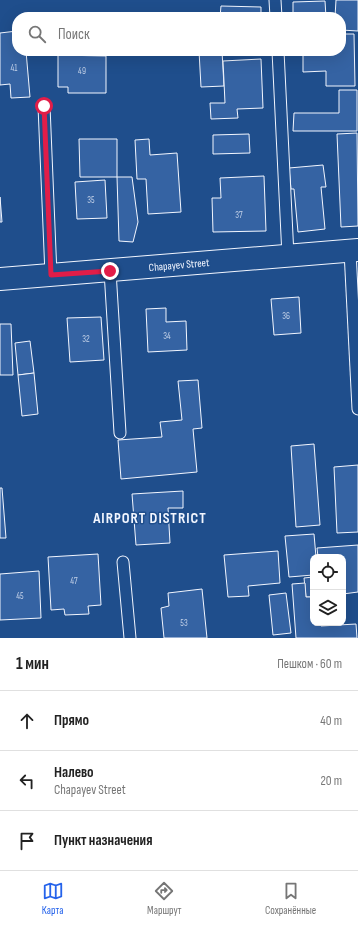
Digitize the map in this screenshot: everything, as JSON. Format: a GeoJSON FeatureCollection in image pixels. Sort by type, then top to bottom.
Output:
{"type":"FeatureCollection","features":[{"type":"Feature","properties":{"kind":"street","name":"Chapayev Street"},"geometry":{"type":"LineString","coordinates":[[0,279],[354,251]]}},
{"type":"Feature","properties":{"kind":"lane"},"geometry":{"type":"LineString","coordinates":[[276,0],[276,12]]}},
{"type":"Feature","properties":{"kind":"lane"},"geometry":{"type":"LineString","coordinates":[[278,56],[288,256]]}},
{"type":"Feature","properties":{"kind":"lane"},"geometry":{"type":"LineString","coordinates":[[44,106],[51,275]]}},
{"type":"Feature","properties":{"kind":"lane"},"geometry":{"type":"LineString","coordinates":[[354,251],[358,408]]}},
{"type":"Feature","properties":{"kind":"lane"},"geometry":{"type":"LineString","coordinates":[[110,271],[120,433]]}},
{"type":"Feature","properties":{"kind":"lane"},"geometry":{"type":"LineString","coordinates":[[123,562],[130,638]]}},
{"type":"Feature","properties":{"kind":"building"},"geometry":{"type":"Polygon","coordinates":[[[336,0],[358,0],[358,31],[346,30],[346,12],[335,12],[336,0]]]}},
{"type":"Feature","properties":{"kind":"building"},"geometry":{"type":"Polygon","coordinates":[[[325,1],[326,12],[293,12],[293,2],[325,1]]]}},
{"type":"Feature","properties":{"kind":"building"},"geometry":{"type":"Polygon","coordinates":[[[221,6],[261,7],[261,12],[220,12],[221,6]]]}},
{"type":"Feature","properties":{"kind":"building"},"geometry":{"type":"Polygon","coordinates":[[[12,32],[12,56],[26,56],[30,97],[11,98],[10,84],[0,85],[0,33],[12,32]]]}},
{"type":"Feature","properties":{"kind":"building"},"geometry":{"type":"Polygon","coordinates":[[[346,34],[354,34],[355,86],[326,86],[326,71],[303,72],[303,56],[346,56],[346,34]]]}},
{"type":"Feature","properties":{"kind":"building"},"geometry":{"type":"Polygon","coordinates":[[[58,56],[106,56],[106,93],[68,93],[68,87],[58,87],[58,56]]]}},
{"type":"Feature","properties":{"kind":"building"},"geometry":{"type":"Polygon","coordinates":[[[199,56],[222,56],[224,86],[201,87],[199,56]]]}},
{"type":"Feature","properties":{"kind":"building"},"geometry":{"type":"Polygon","coordinates":[[[261,59],[263,108],[237,109],[238,118],[211,119],[210,103],[225,103],[223,61],[261,59]]]}},
{"type":"Feature","properties":{"kind":"building"},"geometry":{"type":"Polygon","coordinates":[[[339,90],[357,90],[357,131],[293,131],[294,113],[339,113],[339,90]]]}},
{"type":"Feature","properties":{"kind":"building"},"geometry":{"type":"Polygon","coordinates":[[[357,133],[358,226],[341,227],[337,134],[357,133]]]}},
{"type":"Feature","properties":{"kind":"building"},"geometry":{"type":"Polygon","coordinates":[[[249,134],[250,153],[213,154],[213,135],[249,134]]]}},
{"type":"Feature","properties":{"kind":"building"},"geometry":{"type":"Polygon","coordinates":[[[79,139],[117,139],[117,177],[80,177],[79,139]]]}},
{"type":"Feature","properties":{"kind":"building"},"geometry":{"type":"Polygon","coordinates":[[[149,139],[150,155],[177,153],[181,212],[148,214],[146,179],[137,179],[135,140],[149,139]]]}},
{"type":"Feature","properties":{"kind":"building"},"geometry":{"type":"Polygon","coordinates":[[[323,165],[326,187],[321,187],[325,229],[298,232],[294,189],[291,189],[289,168],[323,165]]]}},
{"type":"Feature","properties":{"kind":"building"},"geometry":{"type":"Polygon","coordinates":[[[264,176],[266,231],[213,232],[212,198],[221,198],[220,178],[264,176]]]}},
{"type":"Feature","properties":{"kind":"building"},"geometry":{"type":"Polygon","coordinates":[[[117,177],[132,177],[138,222],[133,242],[119,241],[117,177]]]}},
{"type":"Feature","properties":{"kind":"building"},"geometry":{"type":"Polygon","coordinates":[[[105,180],[107,218],[77,219],[75,182],[105,180]]]}},
{"type":"Feature","properties":{"kind":"building"},"geometry":{"type":"Polygon","coordinates":[[[0,197],[2,222],[0,222],[0,197]]]}},
{"type":"Feature","properties":{"kind":"building"},"geometry":{"type":"Polygon","coordinates":[[[299,297],[301,333],[274,335],[271,299],[299,297]]]}},
{"type":"Feature","properties":{"kind":"building"},"geometry":{"type":"Polygon","coordinates":[[[166,308],[166,322],[186,321],[187,350],[148,352],[146,309],[166,308]]]}},
{"type":"Feature","properties":{"kind":"building"},"geometry":{"type":"Polygon","coordinates":[[[101,317],[104,360],[70,362],[67,318],[101,317]]]}},
{"type":"Feature","properties":{"kind":"building"},"geometry":{"type":"Polygon","coordinates":[[[0,324],[11,324],[13,375],[0,375],[0,324]]]}},
{"type":"Feature","properties":{"kind":"building"},"geometry":{"type":"Polygon","coordinates":[[[30,341],[34,373],[18,375],[15,343],[30,341]]]}},
{"type":"Feature","properties":{"kind":"building"},"geometry":{"type":"Polygon","coordinates":[[[34,373],[38,414],[22,416],[18,375],[34,373]]]}},
{"type":"Feature","properties":{"kind":"building"},"geometry":{"type":"Polygon","coordinates":[[[198,380],[202,428],[193,429],[197,472],[121,479],[118,440],[162,437],[160,422],[182,420],[178,381],[198,380]]]}},
{"type":"Feature","properties":{"kind":"building"},"geometry":{"type":"Polygon","coordinates":[[[314,444],[320,525],[296,527],[291,446],[314,444]]]}},
{"type":"Feature","properties":{"kind":"building"},"geometry":{"type":"Polygon","coordinates":[[[358,465],[358,532],[337,533],[334,467],[358,465]]]}},
{"type":"Feature","properties":{"kind":"building"},"geometry":{"type":"Polygon","coordinates":[[[0,488],[2,488],[6,538],[0,538],[0,488]]]}},
{"type":"Feature","properties":{"kind":"building"},"geometry":{"type":"Polygon","coordinates":[[[183,491],[183,508],[168,508],[170,543],[136,545],[132,494],[183,491]]]}},
{"type":"Feature","properties":{"kind":"building"},"geometry":{"type":"Polygon","coordinates":[[[314,534],[316,554],[310,554],[310,575],[289,577],[285,536],[314,534]]]}},
{"type":"Feature","properties":{"kind":"building"},"geometry":{"type":"Polygon","coordinates":[[[358,545],[358,592],[346,594],[346,554],[318,554],[317,548],[358,545]]]}},
{"type":"Feature","properties":{"kind":"building"},"geometry":{"type":"Polygon","coordinates":[[[278,551],[280,583],[248,586],[249,596],[228,597],[224,555],[278,551]]]}},
{"type":"Feature","properties":{"kind":"building"},"geometry":{"type":"Polygon","coordinates":[[[98,554],[101,605],[88,606],[89,614],[65,615],[64,609],[51,610],[48,557],[98,554]]]}},
{"type":"Feature","properties":{"kind":"building"},"geometry":{"type":"Polygon","coordinates":[[[39,571],[41,618],[0,620],[0,574],[39,571]]]}},
{"type":"Feature","properties":{"kind":"building"},"geometry":{"type":"Polygon","coordinates":[[[310,577],[310,597],[306,597],[304,578],[310,577]]]}},
{"type":"Feature","properties":{"kind":"building"},"geometry":{"type":"Polygon","coordinates":[[[305,583],[306,597],[310,597],[310,626],[346,626],[346,625],[356,624],[357,638],[296,638],[292,584],[305,583]]]}},
{"type":"Feature","properties":{"kind":"building"},"geometry":{"type":"Polygon","coordinates":[[[202,589],[207,638],[164,638],[161,608],[169,606],[168,593],[202,589]]]}},
{"type":"Feature","properties":{"kind":"building"},"geometry":{"type":"Polygon","coordinates":[[[286,593],[291,633],[273,635],[269,595],[286,593]]]}},
{"type":"Feature","properties":{"kind":"district","name":"AIRPORT DISTRICT"},"geometry":{"type":"Point","coordinates":[150,518]}},
{"type":"Feature","properties":{"kind":"route"},"geometry":{"type":"LineString","coordinates":[[44,106],[51,275],[110,271]]}}]}
